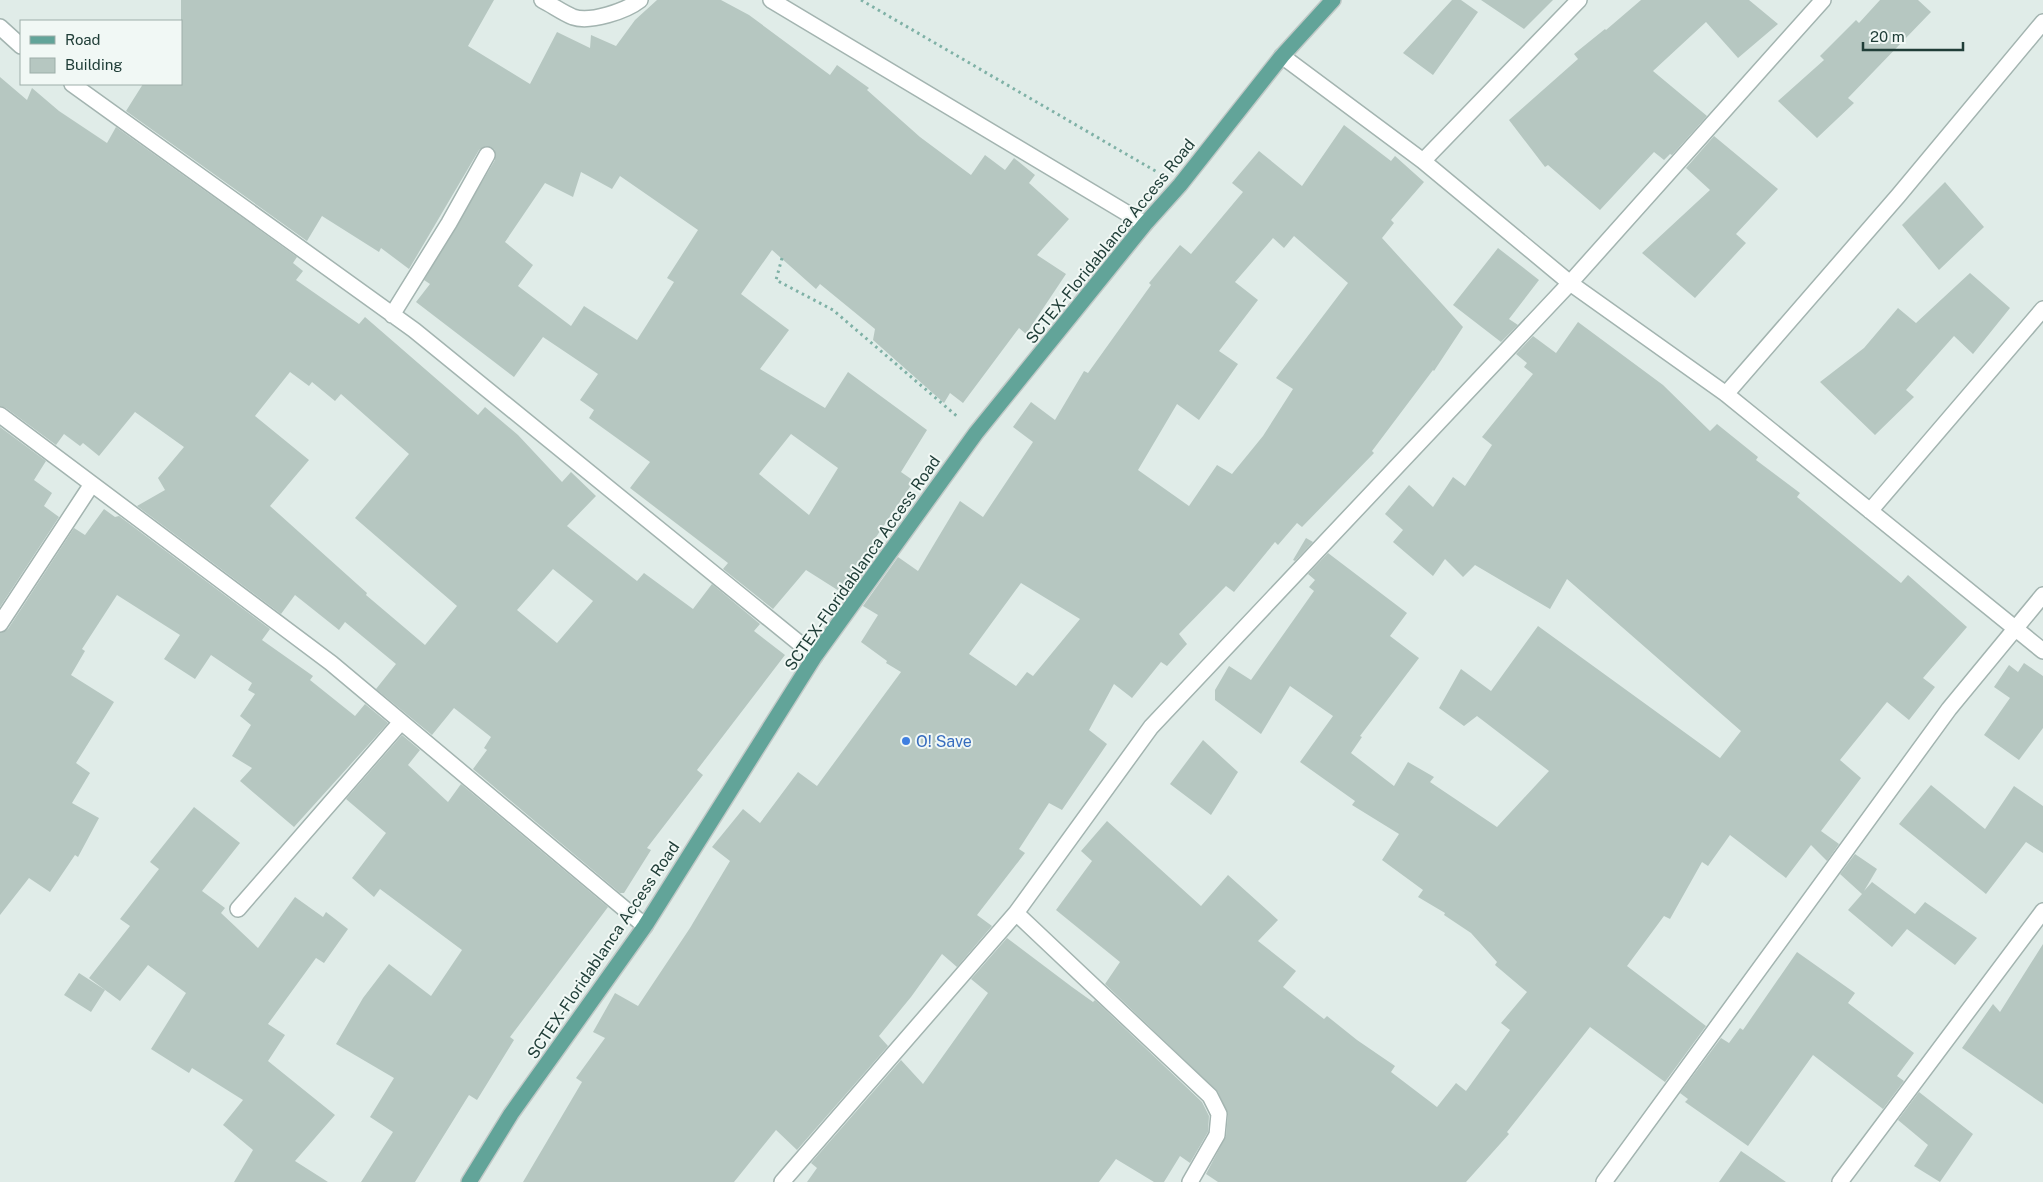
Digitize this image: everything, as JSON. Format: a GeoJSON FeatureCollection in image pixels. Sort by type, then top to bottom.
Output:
{"type":"FeatureCollection","features":[{"type":"Feature","properties":{"kind":"main road","name":"SCTEX-Floridablanca Access Road"},"geometry":{"type":"LineString","coordinates":[[469,1182],[511,1114],[645,926],[815,656],[976,432],[1145,224],[1180,185],[1282,56],[1333,0]]}},
{"type":"Feature","properties":{"kind":"street"},"geometry":{"type":"LineString","coordinates":[[542,0],[575,18],[608,16],[632,7],[640,0]]}},
{"type":"Feature","properties":{"kind":"street"},"geometry":{"type":"LineString","coordinates":[[770,0],[1145,224]]}},
{"type":"Feature","properties":{"kind":"street"},"geometry":{"type":"LineString","coordinates":[[1423,162],[1579,0]]}},
{"type":"Feature","properties":{"kind":"street"},"geometry":{"type":"LineString","coordinates":[[782,1182],[1016,912],[1151,727],[1570,282],[1823,0]]}},
{"type":"Feature","properties":{"kind":"street"},"geometry":{"type":"LineString","coordinates":[[1726,394],[1898,196],[2043,22]]}},
{"type":"Feature","properties":{"kind":"street"},"geometry":{"type":"LineString","coordinates":[[0,27],[20,45]]}},
{"type":"Feature","properties":{"kind":"street"},"geometry":{"type":"LineString","coordinates":[[1282,56],[1423,162],[1570,282],[1726,394],[2043,651]]}},
{"type":"Feature","properties":{"kind":"street"},"geometry":{"type":"LineString","coordinates":[[73,85],[392,314],[815,656]]}},
{"type":"Feature","properties":{"kind":"street"},"geometry":{"type":"LineString","coordinates":[[392,314],[449,223],[487,155]]}},
{"type":"Feature","properties":{"kind":"street"},"geometry":{"type":"LineString","coordinates":[[1870,511],[2043,309]]}},
{"type":"Feature","properties":{"kind":"street"},"geometry":{"type":"LineString","coordinates":[[0,415],[331,662],[645,926]]}},
{"type":"Feature","properties":{"kind":"street"},"geometry":{"type":"LineString","coordinates":[[0,624],[92,484]]}},
{"type":"Feature","properties":{"kind":"street"},"geometry":{"type":"LineString","coordinates":[[1604,1182],[1949,709],[2043,595]]}},
{"type":"Feature","properties":{"kind":"street"},"geometry":{"type":"LineString","coordinates":[[238,909],[401,722]]}},
{"type":"Feature","properties":{"kind":"street"},"geometry":{"type":"LineString","coordinates":[[1840,1182],[2043,911]]}},
{"type":"Feature","properties":{"kind":"street"},"geometry":{"type":"LineString","coordinates":[[1016,912],[1210,1096],[1219,1114],[1217,1135],[1190,1182]]}},
{"type":"Feature","properties":{"kind":"path"},"geometry":{"type":"LineString","coordinates":[[861,0],[1180,185]]}},
{"type":"Feature","properties":{"kind":"path"},"geometry":{"type":"LineString","coordinates":[[782,258],[776,280],[833,310],[976,432]]}},
{"type":"Feature","properties":{"kind":"building"},"geometry":{"type":"Polygon","coordinates":[[[181,0],[494,0],[468,46],[530,84],[557,32],[590,48],[591,35],[616,46],[635,20],[657,0],[721,0],[749,15],[830,75],[837,65],[869,88],[867,90],[920,137],[971,175],[985,155],[1005,170],[1014,158],[1035,175],[1029,183],[1069,219],[1037,255],[1066,274],[1026,334],[1019,328],[963,403],[950,393],[944,403],[873,340],[875,329],[820,284],[816,289],[772,250],[741,294],[789,330],[760,369],[825,408],[848,372],[927,430],[901,472],[914,481],[874,540],[883,546],[847,596],[806,570],[773,609],[723,569],[728,563],[630,488],[650,462],[589,418],[594,410],[580,400],[598,374],[543,337],[514,377],[416,302],[430,284],[424,280],[495,160],[495,150],[486,146],[479,150],[409,269],[381,248],[379,252],[322,216],[307,241],[126,111],[142,85],[182,85],[181,0]],[[581,172],[573,197],[545,183],[505,242],[533,265],[518,286],[571,326],[584,306],[637,340],[674,282],[667,278],[698,230],[620,176],[612,189],[581,172]],[[791,434],[759,474],[809,515],[838,468],[791,434]]]}},
{"type":"Feature","properties":{"kind":"building"},"geometry":{"type":"Polygon","coordinates":[[[1452,0],[1461,0],[1478,12],[1433,75],[1403,53],[1452,0]]]}},
{"type":"Feature","properties":{"kind":"building"},"geometry":{"type":"Polygon","coordinates":[[[1481,0],[1553,0],[1524,29],[1481,0]]]}},
{"type":"Feature","properties":{"kind":"building"},"geometry":{"type":"Polygon","coordinates":[[[1641,0],[1749,0],[1778,24],[1738,58],[1706,22],[1653,71],[1707,116],[1672,155],[1670,154],[1664,160],[1654,152],[1600,210],[1548,165],[1545,167],[1509,120],[1578,59],[1574,54],[1641,0]]]}},
{"type":"Feature","properties":{"kind":"building"},"geometry":{"type":"Polygon","coordinates":[[[1880,0],[1918,0],[1931,12],[1848,98],[1854,103],[1817,138],[1778,101],[1824,60],[1820,56],[1856,20],[1859,23],[1880,0]]]}},
{"type":"Feature","properties":{"kind":"building"},"geometry":{"type":"Polygon","coordinates":[[[0,77],[27,100],[32,88],[59,111],[107,143],[116,127],[297,257],[293,263],[303,271],[296,280],[359,324],[365,317],[478,415],[485,407],[518,435],[562,482],[571,472],[596,496],[567,526],[637,581],[644,573],[693,609],[712,584],[760,624],[754,631],[785,655],[697,770],[703,775],[647,848],[651,850],[624,893],[620,893],[473,769],[487,750],[484,748],[491,737],[454,708],[432,735],[376,689],[396,664],[345,622],[339,630],[295,595],[281,614],[137,506],[165,490],[158,478],[184,447],[135,412],[99,456],[83,443],[80,446],[64,434],[56,445],[6,408],[0,406],[0,77]],[[290,372],[255,416],[309,460],[270,506],[367,593],[366,595],[425,645],[457,606],[355,518],[409,454],[341,394],[335,401],[312,382],[309,386],[290,372]],[[553,569],[517,610],[557,643],[593,601],[553,569]]]}},
{"type":"Feature","properties":{"kind":"building"},"geometry":{"type":"Polygon","coordinates":[[[1344,125],[1391,161],[1395,156],[1424,182],[1391,220],[1394,223],[1382,238],[1463,327],[1434,371],[1372,451],[1374,453],[1302,527],[1297,523],[1278,545],[1275,542],[1234,592],[1226,586],[1179,634],[1187,644],[1167,666],[1161,662],[1132,698],[1114,684],[1089,730],[1107,744],[1062,810],[1049,803],[1019,849],[1025,853],[977,915],[992,926],[957,967],[942,954],[911,997],[879,1036],[888,1046],[797,1150],[776,1130],[734,1182],[523,1182],[582,1082],[576,1078],[605,1038],[593,1032],[615,993],[638,1006],[690,928],[730,861],[712,847],[743,809],[760,823],[798,772],[817,786],[901,672],[886,663],[887,661],[861,642],[878,615],[863,606],[898,557],[918,571],[960,501],[983,517],[1033,442],[1013,427],[1031,402],[1055,420],[1084,371],[1088,373],[1151,285],[1149,283],[1180,245],[1191,254],[1243,192],[1232,183],[1259,151],[1302,186],[1344,125]],[[1294,236],[1284,248],[1273,238],[1235,282],[1258,300],[1219,351],[1238,364],[1199,420],[1177,404],[1138,470],[1189,506],[1217,465],[1232,474],[1263,436],[1293,389],[1276,378],[1348,283],[1294,236]],[[1021,583],[969,654],[1016,686],[1027,672],[1033,676],[1080,619],[1021,583]]]}},
{"type":"Feature","properties":{"kind":"building"},"geometry":{"type":"Polygon","coordinates":[[[1714,136],[1778,189],[1736,234],[1746,243],[1695,298],[1642,253],[1710,190],[1686,168],[1714,136]]]}},
{"type":"Feature","properties":{"kind":"building"},"geometry":{"type":"Polygon","coordinates":[[[1945,182],[1984,227],[1939,270],[1902,225],[1945,182]]]}},
{"type":"Feature","properties":{"kind":"building"},"geometry":{"type":"Polygon","coordinates":[[[1498,248],[1539,280],[1509,319],[1518,325],[1501,342],[1453,305],[1498,248]]]}},
{"type":"Feature","properties":{"kind":"building"},"geometry":{"type":"Polygon","coordinates":[[[1970,273],[2010,308],[1973,354],[1954,336],[1906,390],[1914,397],[1875,435],[1820,382],[1864,348],[1898,308],[1916,323],[1970,273]]]}},
{"type":"Feature","properties":{"kind":"building"},"geometry":{"type":"Polygon","coordinates":[[[1578,322],[1663,385],[1710,431],[1717,424],[1758,457],[1756,460],[1800,493],[1797,497],[1901,583],[1908,575],[1967,627],[1923,678],[1935,687],[1909,720],[1887,702],[1840,760],[1861,778],[1821,831],[1839,844],[1827,861],[1811,845],[1786,878],[1730,835],[1708,866],[1702,862],[1670,919],[1664,916],[1627,966],[1706,1026],[1665,1082],[1590,1027],[1507,1132],[1509,1134],[1466,1182],[1218,1182],[1206,1174],[1226,1136],[1228,1114],[1218,1092],[1105,984],[1120,962],[1056,910],[1092,861],[1081,851],[1107,821],[1201,906],[1228,875],[1278,920],[1258,941],[1296,971],[1283,987],[1324,1019],[1327,1016],[1357,1040],[1395,1066],[1391,1072],[1437,1107],[1456,1083],[1466,1091],[1510,1030],[1501,1023],[1527,992],[1495,965],[1497,962],[1471,933],[1444,915],[1445,913],[1418,897],[1423,890],[1382,860],[1399,834],[1352,805],[1355,801],[1300,762],[1333,716],[1290,686],[1261,734],[1215,700],[1215,690],[1229,666],[1251,680],[1314,591],[1309,587],[1315,580],[1308,574],[1328,553],[1407,613],[1390,636],[1419,658],[1360,736],[1362,737],[1351,753],[1394,786],[1408,762],[1434,777],[1430,782],[1497,827],[1549,771],[1477,716],[1464,726],[1439,708],[1461,669],[1491,691],[1538,626],[1720,758],[1741,731],[1567,579],[1550,609],[1475,565],[1463,577],[1445,559],[1433,576],[1393,542],[1403,530],[1385,514],[1409,485],[1433,507],[1453,477],[1465,486],[1492,445],[1482,437],[1533,374],[1524,367],[1527,363],[1516,354],[1533,336],[1556,353],[1578,322]]]}},
{"type":"Feature","properties":{"kind":"building"},"geometry":{"type":"Polygon","coordinates":[[[0,427],[46,461],[34,480],[52,493],[44,506],[59,517],[0,607],[0,427]]]}},
{"type":"Feature","properties":{"kind":"building"},"geometry":{"type":"Polygon","coordinates":[[[104,509],[115,517],[119,516],[270,629],[262,640],[313,676],[310,680],[355,716],[365,704],[388,723],[294,827],[240,781],[252,768],[232,756],[251,725],[240,716],[255,694],[248,690],[252,683],[211,655],[195,679],[164,659],[180,635],[117,595],[82,649],[85,651],[71,675],[114,702],[76,763],[90,773],[72,803],[99,818],[78,857],[75,855],[50,892],[29,878],[0,915],[0,633],[8,629],[74,528],[85,535],[104,509]]]}},
{"type":"Feature","properties":{"kind":"building"},"geometry":{"type":"Polygon","coordinates":[[[1306,538],[1313,542],[1295,561],[1293,560],[1306,538]]]}},
{"type":"Feature","properties":{"kind":"building"},"geometry":{"type":"Polygon","coordinates":[[[2024,663],[2043,676],[2043,728],[2019,760],[1984,735],[2010,698],[1994,687],[2009,665],[2018,672],[2024,663]]]}},
{"type":"Feature","properties":{"kind":"building"},"geometry":{"type":"Polygon","coordinates":[[[402,735],[420,750],[408,765],[448,802],[461,784],[608,907],[510,1037],[514,1040],[477,1100],[469,1095],[415,1182],[361,1182],[393,1132],[370,1117],[394,1078],[336,1044],[363,998],[389,964],[431,996],[462,950],[380,889],[374,897],[352,878],[386,833],[346,799],[402,735]]]}},
{"type":"Feature","properties":{"kind":"building"},"geometry":{"type":"Polygon","coordinates":[[[1203,740],[1238,772],[1211,815],[1170,784],[1203,740]]]}},
{"type":"Feature","properties":{"kind":"building"},"geometry":{"type":"Polygon","coordinates":[[[1931,785],[1985,829],[2014,786],[2043,806],[2043,853],[2026,842],[1986,894],[1899,824],[1931,785]]]}},
{"type":"Feature","properties":{"kind":"building"},"geometry":{"type":"Polygon","coordinates":[[[194,807],[240,843],[202,891],[225,908],[221,913],[258,948],[295,897],[323,917],[326,912],[348,929],[324,963],[316,958],[268,1024],[285,1035],[268,1061],[335,1115],[295,1161],[328,1182],[234,1182],[253,1150],[223,1125],[243,1100],[192,1068],[189,1073],[151,1049],[186,993],[148,965],[120,1001],[89,978],[130,926],[120,919],[159,869],[150,862],[194,807]]]}},
{"type":"Feature","properties":{"kind":"building"},"geometry":{"type":"Polygon","coordinates":[[[1855,854],[1877,869],[1864,891],[1872,882],[1915,914],[1925,902],[1977,938],[1955,965],[1907,929],[1892,947],[1848,910],[1862,894],[1840,874],[1855,854]]]}},
{"type":"Feature","properties":{"kind":"building"},"geometry":{"type":"Polygon","coordinates":[[[1007,938],[1093,1002],[1095,1000],[1202,1102],[1209,1116],[1208,1132],[1190,1163],[1180,1156],[1164,1182],[1154,1182],[1116,1159],[1099,1182],[807,1182],[817,1168],[811,1163],[901,1060],[923,1084],[988,993],[971,979],[1007,938]]]}},
{"type":"Feature","properties":{"kind":"building"},"geometry":{"type":"Polygon","coordinates":[[[2043,944],[2043,1104],[1962,1048],[1993,1004],[2000,1012],[2043,944]]]}},
{"type":"Feature","properties":{"kind":"building"},"geometry":{"type":"Polygon","coordinates":[[[1797,952],[1855,993],[1848,1003],[1914,1053],[1897,1076],[1904,1081],[1883,1109],[1813,1055],[1748,1146],[1685,1102],[1688,1099],[1680,1093],[1721,1038],[1729,1043],[1740,1028],[1743,1030],[1797,952]]]}},
{"type":"Feature","properties":{"kind":"building"},"geometry":{"type":"Polygon","coordinates":[[[79,973],[105,990],[91,1012],[64,995],[79,973]]]}},
{"type":"Feature","properties":{"kind":"building"},"geometry":{"type":"Polygon","coordinates":[[[1919,1092],[1973,1134],[1940,1182],[1914,1166],[1928,1145],[1898,1120],[1919,1092]]]}},
{"type":"Feature","properties":{"kind":"building"},"geometry":{"type":"Polygon","coordinates":[[[1741,1151],[1786,1182],[1719,1182],[1741,1151]]]}},
{"type":"Feature","properties":{"kind":"place","name":"O! Save"},"geometry":{"type":"Point","coordinates":[906,741]}}]}
